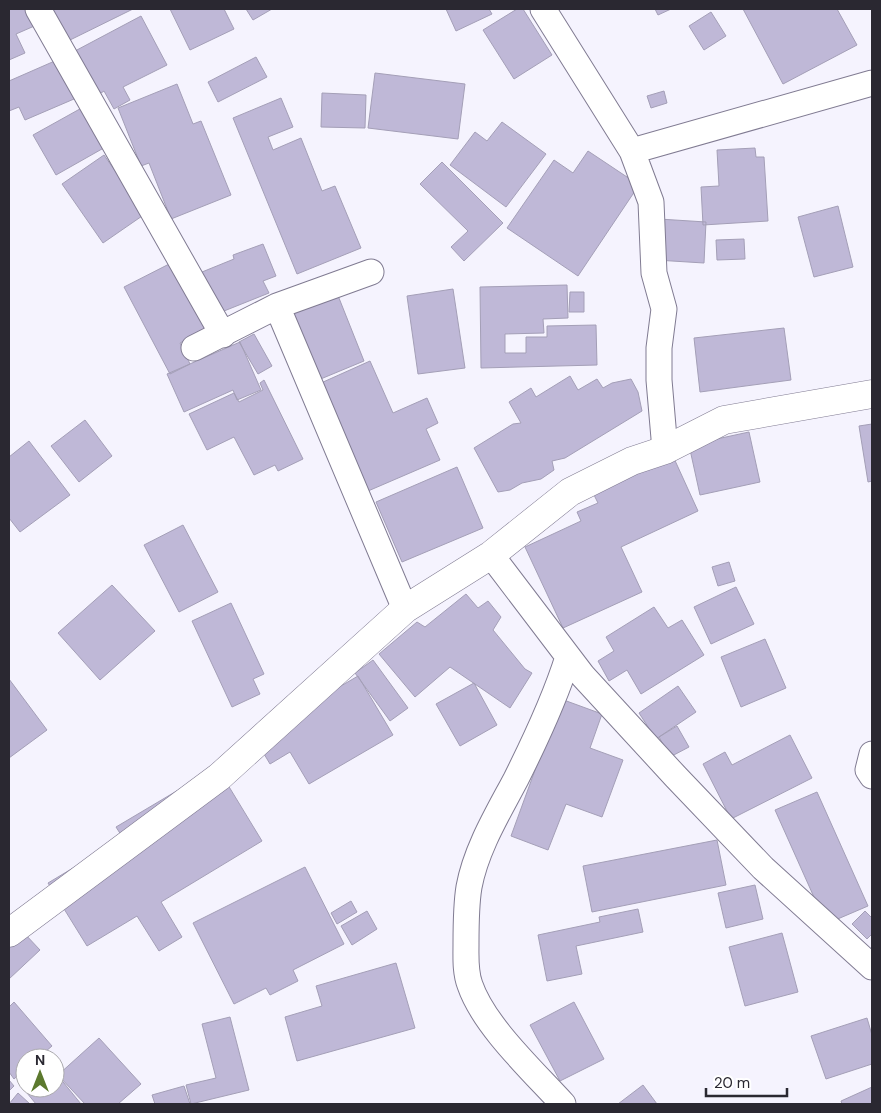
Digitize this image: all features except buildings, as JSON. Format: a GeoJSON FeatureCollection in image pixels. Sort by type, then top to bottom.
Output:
{"type":"FeatureCollection","features":[{"type":"Feature","properties":{"kind":"street"},"geometry":{"type":"LineString","coordinates":[[38,9],[223,335]]}},
{"type":"Feature","properties":{"kind":"street"},"geometry":{"type":"LineString","coordinates":[[543,9],[632,151],[651,202],[654,273],[664,309],[658,348],[658,380],[665,450]]}},
{"type":"Feature","properties":{"kind":"street"},"geometry":{"type":"LineString","coordinates":[[632,151],[872,84]]}},
{"type":"Feature","properties":{"kind":"street"},"geometry":{"type":"LineString","coordinates":[[194,348],[223,335],[276,306],[371,272]]}},
{"type":"Feature","properties":{"kind":"street"},"geometry":{"type":"LineString","coordinates":[[276,306],[405,609]]}},
{"type":"Feature","properties":{"kind":"street"},"geometry":{"type":"LineString","coordinates":[[9,933],[219,777],[405,609],[491,555],[570,492],[632,461],[665,450],[724,420],[872,394]]}},
{"type":"Feature","properties":{"kind":"street"},"geometry":{"type":"LineString","coordinates":[[491,555],[583,676],[676,778],[764,868],[872,967]]}},
{"type":"Feature","properties":{"kind":"street"},"geometry":{"type":"LineString","coordinates":[[563,1104],[487,1017],[469,985],[466,971],[466,920],[469,887],[476,864],[490,828],[556,694],[568,657]]}},
{"type":"Feature","properties":{"kind":"street"},"geometry":{"type":"LineString","coordinates":[[872,754],[868,770],[872,776]]}}]}
